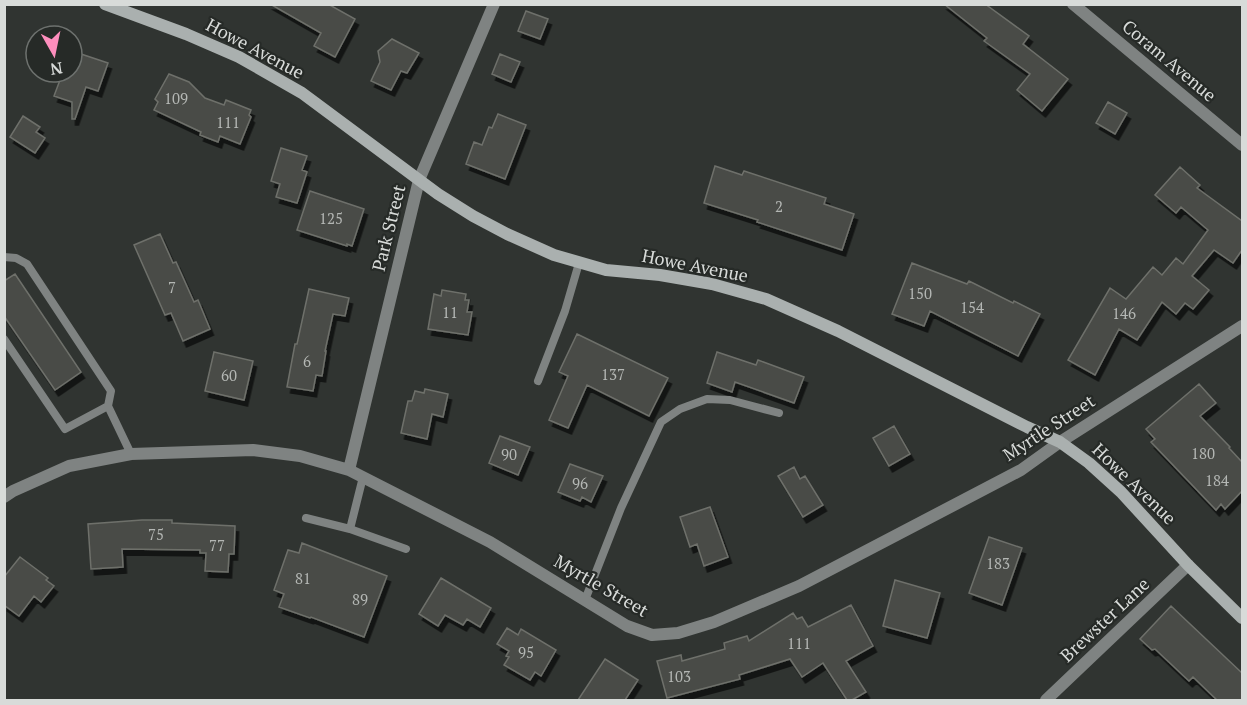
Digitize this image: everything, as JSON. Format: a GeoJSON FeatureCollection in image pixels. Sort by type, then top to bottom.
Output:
{"type":"FeatureCollection","features":[{"type":"Feature","properties":{"kind":"main road","name":"Howe Avenue"},"geometry":{"type":"LineString","coordinates":[[107,5],[186,33],[239,57],[302,93],[419,180],[473,216],[507,234],[554,255],[606,270],[660,275],[712,284],[766,299],[838,331],[1060,442],[1089,463],[1121,492],[1188,565],[1242,618]]}},
{"type":"Feature","properties":{"kind":"street","name":"Park Street"},"geometry":{"type":"LineString","coordinates":[[350,470],[419,180],[494,4]]}},
{"type":"Feature","properties":{"kind":"street","name":"Coram Avenue"},"geometry":{"type":"LineString","coordinates":[[1073,4],[1242,145]]}},
{"type":"Feature","properties":{"kind":"street","name":"Myrtle Street"},"geometry":{"type":"LineString","coordinates":[[4,497],[69,466],[131,454],[253,450],[300,456],[350,470],[490,542],[627,626],[652,635],[678,633],[714,622],[799,586],[1021,470],[1060,442],[1242,326]]}},
{"type":"Feature","properties":{"kind":"street","name":"Brewster Lane"},"geometry":{"type":"LineString","coordinates":[[1046,700],[1188,565]]}},
{"type":"Feature","properties":{"kind":"lane"},"geometry":{"type":"LineString","coordinates":[[4,257],[16,258],[27,264],[111,391],[108,406],[131,454]]}},
{"type":"Feature","properties":{"kind":"lane"},"geometry":{"type":"LineString","coordinates":[[538,381],[565,311],[579,263]]}},
{"type":"Feature","properties":{"kind":"lane"},"geometry":{"type":"LineString","coordinates":[[4,339],[65,429],[108,406]]}},
{"type":"Feature","properties":{"kind":"lane"},"geometry":{"type":"LineString","coordinates":[[585,600],[621,508],[661,422],[680,409],[707,399],[730,400],[779,413]]}},
{"type":"Feature","properties":{"kind":"lane"},"geometry":{"type":"LineString","coordinates":[[350,529],[363,477]]}},
{"type":"Feature","properties":{"kind":"lane"},"geometry":{"type":"LineString","coordinates":[[306,518],[350,529],[406,549]]}},
{"type":"Feature","properties":{"kind":"building"},"geometry":{"type":"Polygon","coordinates":[[[270,4],[328,4],[355,19],[335,57],[314,46],[321,33],[270,4]]]}},
{"type":"Feature","properties":{"kind":"building"},"geometry":{"type":"Polygon","coordinates":[[[944,4],[985,4],[1029,36],[1023,44],[1068,79],[1042,111],[1017,90],[1030,74],[984,41],[987,38],[944,4]]]}},
{"type":"Feature","properties":{"kind":"building"},"geometry":{"type":"Polygon","coordinates":[[[526,11],[548,19],[540,39],[518,31],[526,11]]]}},
{"type":"Feature","properties":{"kind":"building"},"geometry":{"type":"Polygon","coordinates":[[[392,39],[419,53],[407,73],[401,71],[391,90],[371,81],[380,62],[378,51],[392,39]]]}},
{"type":"Feature","properties":{"kind":"building"},"geometry":{"type":"Polygon","coordinates":[[[500,54],[520,62],[511,82],[492,74],[500,54]]]}},
{"type":"Feature","properties":{"kind":"building"},"geometry":{"type":"Polygon","coordinates":[[[84,55],[108,63],[98,91],[86,87],[75,119],[72,119],[72,102],[54,96],[58,84],[84,84],[84,55]]]}},
{"type":"Feature","properties":{"kind":"building"},"geometry":{"type":"Polygon","coordinates":[[[169,74],[189,82],[205,98],[224,105],[226,100],[251,110],[249,115],[251,117],[240,144],[220,136],[218,142],[200,135],[201,132],[154,110],[158,102],[155,99],[169,74]]]}},
{"type":"Feature","properties":{"kind":"building"},"geometry":{"type":"Polygon","coordinates":[[[1108,102],[1127,113],[1115,134],[1096,123],[1108,102]]]}},
{"type":"Feature","properties":{"kind":"building"},"geometry":{"type":"Polygon","coordinates":[[[498,114],[526,125],[505,179],[466,164],[474,142],[482,145],[489,127],[492,128],[498,114]]]}},
{"type":"Feature","properties":{"kind":"building"},"geometry":{"type":"Polygon","coordinates":[[[23,116],[40,127],[36,132],[45,138],[35,153],[10,137],[23,116]]]}},
{"type":"Feature","properties":{"kind":"building"},"geometry":{"type":"Polygon","coordinates":[[[281,148],[307,156],[302,170],[307,172],[297,203],[276,197],[280,184],[271,181],[281,148]]]}},
{"type":"Feature","properties":{"kind":"building"},"geometry":{"type":"Polygon","coordinates":[[[715,166],[742,175],[744,171],[826,198],[824,204],[854,214],[842,250],[704,203],[715,166]]]}},
{"type":"Feature","properties":{"kind":"building"},"geometry":{"type":"Polygon","coordinates":[[[1180,167],[1200,185],[1197,188],[1242,221],[1242,250],[1233,263],[1214,250],[1192,276],[1209,290],[1193,309],[1185,303],[1176,314],[1162,302],[1137,340],[1119,329],[1095,375],[1068,360],[1110,288],[1126,299],[1153,267],[1162,275],[1176,258],[1183,264],[1208,230],[1181,207],[1176,213],[1155,195],[1180,167]]]}},
{"type":"Feature","properties":{"kind":"building"},"geometry":{"type":"Polygon","coordinates":[[[310,191],[364,209],[352,246],[297,230],[310,191]]]}},
{"type":"Feature","properties":{"kind":"building"},"geometry":{"type":"Polygon","coordinates":[[[160,234],[194,302],[198,300],[210,329],[183,341],[171,313],[165,315],[134,245],[160,234]]]}},
{"type":"Feature","properties":{"kind":"building"},"geometry":{"type":"Polygon","coordinates":[[[912,263],[967,284],[969,281],[1040,314],[1018,356],[930,311],[924,326],[892,314],[912,263]]]}},
{"type":"Feature","properties":{"kind":"building"},"geometry":{"type":"Polygon","coordinates":[[[15,274],[81,372],[55,390],[4,316],[4,281],[15,274]]]}},
{"type":"Feature","properties":{"kind":"building"},"geometry":{"type":"Polygon","coordinates":[[[309,289],[349,298],[345,316],[333,314],[322,376],[316,375],[313,391],[287,387],[309,289]]]}},
{"type":"Feature","properties":{"kind":"building"},"geometry":{"type":"Polygon","coordinates":[[[442,290],[466,294],[465,300],[469,300],[467,312],[472,312],[468,335],[428,329],[434,294],[441,296],[442,290]]]}},
{"type":"Feature","properties":{"kind":"building"},"geometry":{"type":"Polygon","coordinates":[[[577,334],[668,378],[649,416],[587,385],[568,428],[549,420],[568,376],[559,372],[577,334]]]}},
{"type":"Feature","properties":{"kind":"building"},"geometry":{"type":"Polygon","coordinates":[[[214,352],[253,361],[244,400],[205,391],[214,352]]]}},
{"type":"Feature","properties":{"kind":"building"},"geometry":{"type":"Polygon","coordinates":[[[717,352],[756,365],[758,360],[804,377],[794,403],[735,382],[732,392],[707,383],[717,352]]]}},
{"type":"Feature","properties":{"kind":"building"},"geometry":{"type":"Polygon","coordinates":[[[1199,384],[1216,403],[1200,416],[1242,462],[1242,491],[1225,509],[1221,504],[1216,510],[1151,442],[1155,439],[1146,429],[1199,384]]]}},
{"type":"Feature","properties":{"kind":"building"},"geometry":{"type":"Polygon","coordinates":[[[425,389],[448,394],[443,417],[432,414],[427,439],[401,433],[408,401],[412,401],[415,391],[424,393],[425,389]]]}},
{"type":"Feature","properties":{"kind":"building"},"geometry":{"type":"Polygon","coordinates":[[[894,426],[910,454],[889,466],[873,438],[894,426]]]}},
{"type":"Feature","properties":{"kind":"building"},"geometry":{"type":"Polygon","coordinates":[[[500,436],[530,447],[518,475],[489,463],[500,436]]]}},
{"type":"Feature","properties":{"kind":"building"},"geometry":{"type":"Polygon","coordinates":[[[570,464],[603,476],[591,502],[582,497],[580,501],[558,492],[570,464]]]}},
{"type":"Feature","properties":{"kind":"building"},"geometry":{"type":"Polygon","coordinates":[[[794,467],[800,479],[805,476],[823,505],[803,517],[778,476],[794,467]]]}},
{"type":"Feature","properties":{"kind":"building"},"geometry":{"type":"Polygon","coordinates":[[[710,507],[728,557],[704,566],[697,544],[690,547],[680,517],[710,507]]]}},
{"type":"Feature","properties":{"kind":"building"},"geometry":{"type":"Polygon","coordinates":[[[172,520],[172,523],[235,526],[234,554],[229,554],[228,572],[205,571],[206,553],[200,553],[200,550],[122,549],[123,567],[91,569],[88,524],[172,520]]]}},
{"type":"Feature","properties":{"kind":"building"},"geometry":{"type":"Polygon","coordinates":[[[989,537],[1022,548],[1002,605],[969,593],[989,537]]]}},
{"type":"Feature","properties":{"kind":"building"},"geometry":{"type":"Polygon","coordinates":[[[302,543],[387,576],[364,637],[279,607],[284,594],[274,590],[288,550],[299,553],[302,543]]]}},
{"type":"Feature","properties":{"kind":"building"},"geometry":{"type":"Polygon","coordinates":[[[20,557],[48,578],[46,580],[54,586],[41,602],[34,596],[19,616],[4,605],[4,577],[20,557]]]}},
{"type":"Feature","properties":{"kind":"building"},"geometry":{"type":"Polygon","coordinates":[[[441,578],[491,608],[480,627],[467,619],[463,625],[445,615],[438,626],[419,614],[441,578]]]}},
{"type":"Feature","properties":{"kind":"building"},"geometry":{"type":"Polygon","coordinates":[[[895,580],[940,593],[927,638],[883,626],[895,580]]]}},
{"type":"Feature","properties":{"kind":"building"},"geometry":{"type":"Polygon","coordinates":[[[851,605],[873,646],[846,661],[866,692],[852,700],[847,700],[823,663],[802,677],[790,659],[739,675],[740,679],[667,698],[657,661],[681,655],[682,661],[725,649],[724,643],[747,636],[749,641],[793,613],[797,619],[802,617],[808,627],[851,605]]]}},
{"type":"Feature","properties":{"kind":"building"},"geometry":{"type":"Polygon","coordinates":[[[1171,606],[1242,673],[1242,700],[1217,700],[1193,677],[1189,681],[1155,649],[1152,650],[1140,639],[1171,606]]]}},
{"type":"Feature","properties":{"kind":"building"},"geometry":{"type":"Polygon","coordinates":[[[507,628],[518,635],[521,629],[556,650],[541,676],[535,672],[530,680],[504,665],[509,657],[506,656],[509,651],[497,644],[507,628]]]}},
{"type":"Feature","properties":{"kind":"building"},"geometry":{"type":"Polygon","coordinates":[[[605,659],[638,680],[625,700],[578,700],[605,659]]]}}]}
